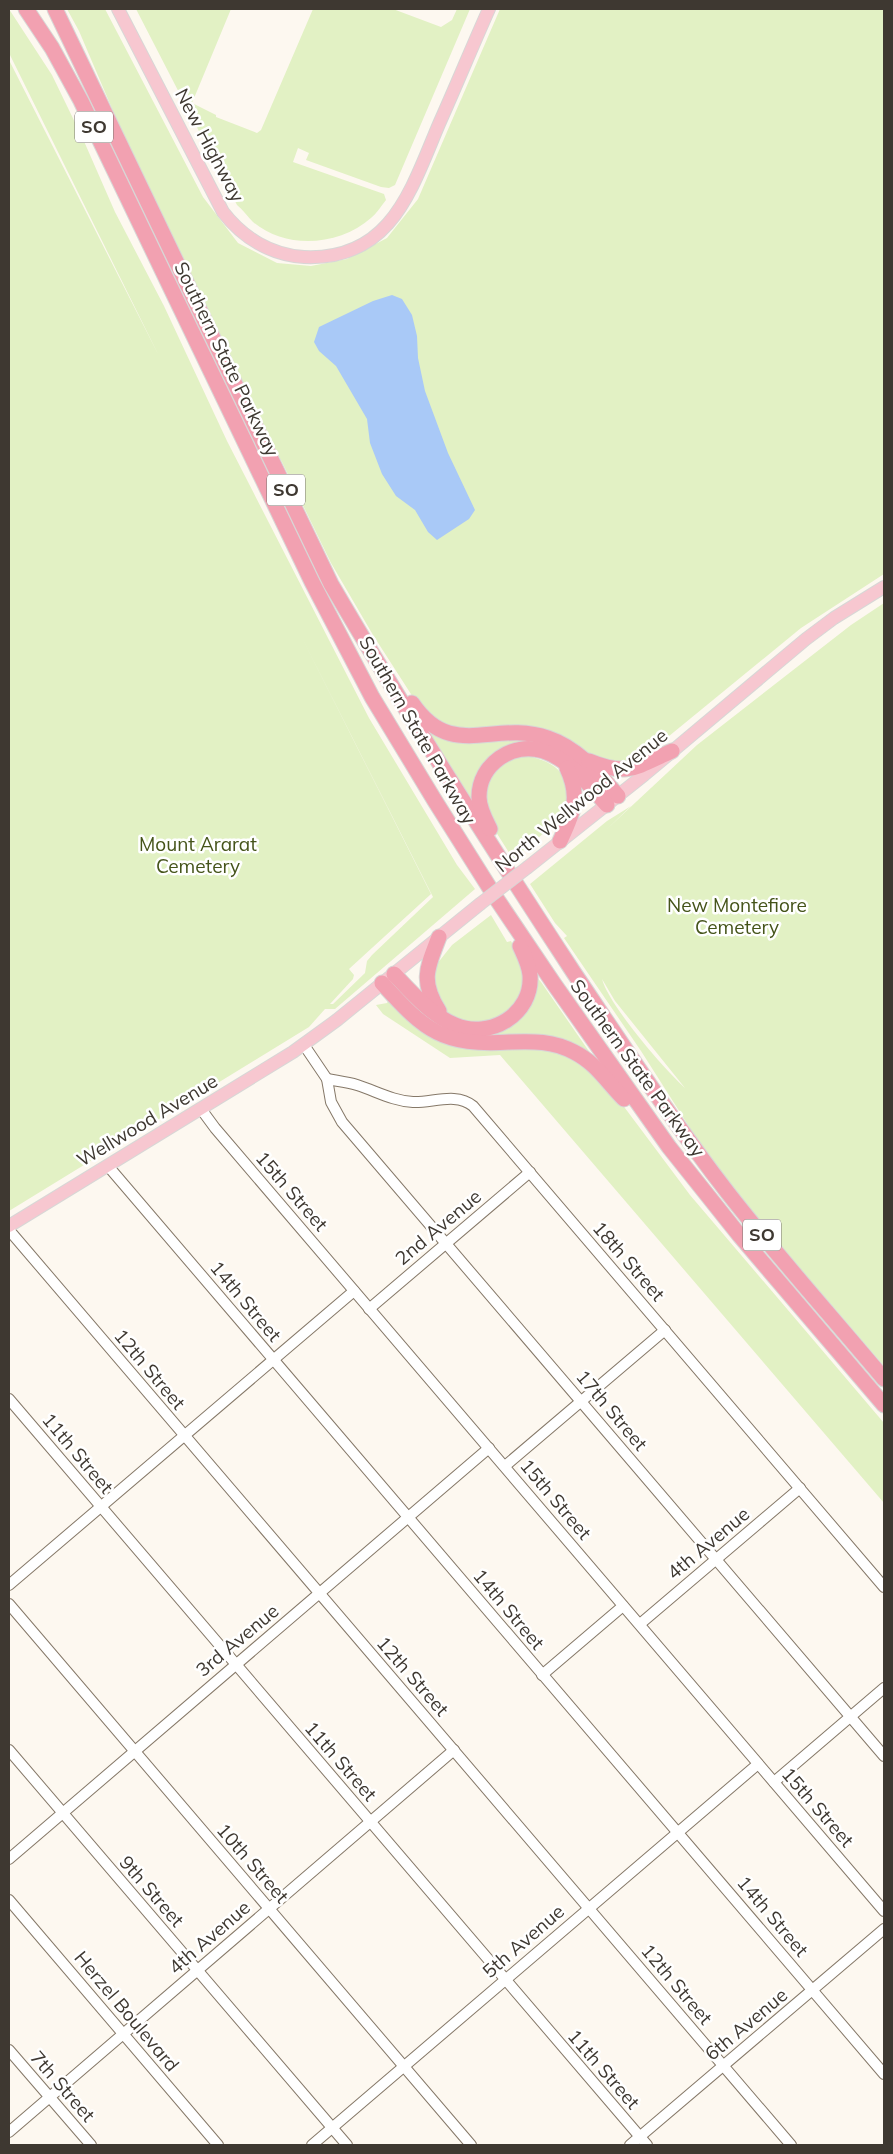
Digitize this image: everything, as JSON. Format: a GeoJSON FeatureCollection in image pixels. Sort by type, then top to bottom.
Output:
{"type":"FeatureCollection","features":[{"type":"Feature","properties":{"kind":"highway","name":"Southern State Parkway"},"geometry":{"type":"LineString","coordinates":[[26,9],[52,48],[81,101],[312,582],[372,697],[496,898],[669,1147],[740,1236],[884,1405]]}},
{"type":"Feature","properties":{"kind":"highway","name":"Southern State Parkway"},"geometry":{"type":"LineString","coordinates":[[55,9],[332,584],[381,668],[525,897],[607,1022],[714,1174],[769,1244],[884,1379]]}},
{"type":"Feature","properties":{"kind":"highway"},"geometry":{"type":"LineString","coordinates":[[381,668],[412,701],[422,716],[442,732],[458,736],[508,732],[533,734],[564,745],[584,759],[607,769],[635,768],[672,752]]}},
{"type":"Feature","properties":{"kind":"highway"},"geometry":{"type":"LineString","coordinates":[[525,897],[484,815],[480,801],[482,782],[487,770],[494,762],[514,751],[537,749],[549,753],[564,762],[612,801]]}},
{"type":"Feature","properties":{"kind":"highway"},"geometry":{"type":"LineString","coordinates":[[584,759],[612,801]]}},
{"type":"Feature","properties":{"kind":"highway"},"geometry":{"type":"LineString","coordinates":[[560,841],[573,813],[575,798],[573,781],[564,762]]}},
{"type":"Feature","properties":{"kind":"highway"},"geometry":{"type":"LineString","coordinates":[[388,978],[444,1019],[466,1028],[490,1028],[510,1018],[518,1011],[527,998],[530,982],[528,964],[496,898]]}},
{"type":"Feature","properties":{"kind":"highway"},"geometry":{"type":"LineString","coordinates":[[439,937],[427,967],[426,983],[431,997],[444,1019]]}},
{"type":"Feature","properties":{"kind":"highway"},"geometry":{"type":"LineString","coordinates":[[388,978],[417,1020],[448,1038],[474,1044],[545,1042],[579,1055],[603,1074],[669,1147]]}},
{"type":"Feature","properties":{"kind":"main road","name":"New Highway"},"geometry":{"type":"LineString","coordinates":[[118,9],[223,212],[242,233],[259,244],[288,255],[309,257],[329,255],[358,246],[377,235],[398,213],[414,183],[489,9]]}},
{"type":"Feature","properties":{"kind":"main road","name":"North Wellwood Avenue"},"geometry":{"type":"LineString","coordinates":[[304,1045],[612,801],[806,639],[834,618],[884,587]]}},
{"type":"Feature","properties":{"kind":"main road","name":"Wellwood Avenue"},"geometry":{"type":"LineString","coordinates":[[9,1228],[304,1045]]}},
{"type":"Feature","properties":{"kind":"street"},"geometry":{"type":"LineString","coordinates":[[304,1045],[326,1079]]}},
{"type":"Feature","properties":{"kind":"street","name":"18th Street"},"geometry":{"type":"LineString","coordinates":[[326,1079],[358,1086],[405,1101],[427,1102],[454,1099],[466,1101],[477,1110],[884,1587]]}},
{"type":"Feature","properties":{"kind":"street","name":"17th Street"},"geometry":{"type":"LineString","coordinates":[[326,1079],[330,1102],[338,1118],[884,1756]]}},
{"type":"Feature","properties":{"kind":"street","name":"15th Street"},"geometry":{"type":"LineString","coordinates":[[201,1109],[215,1128],[369,1309],[884,1911]]}},
{"type":"Feature","properties":{"kind":"street","name":"14th Street"},"geometry":{"type":"LineString","coordinates":[[108,1166],[884,2074]]}},
{"type":"Feature","properties":{"kind":"street","name":"2nd Avenue"},"geometry":{"type":"LineString","coordinates":[[369,1309],[530,1172]]}},
{"type":"Feature","properties":{"kind":"street","name":"12th Street"},"geometry":{"type":"LineString","coordinates":[[9,1228],[184,1436],[791,2145]]}},
{"type":"Feature","properties":{"kind":"street"},"geometry":{"type":"LineString","coordinates":[[9,1586],[354,1291]]}},
{"type":"Feature","properties":{"kind":"street"},"geometry":{"type":"LineString","coordinates":[[505,1466],[665,1330]]}},
{"type":"Feature","properties":{"kind":"street","name":"11th Street"},"geometry":{"type":"LineString","coordinates":[[9,1399],[647,2145]]}},
{"type":"Feature","properties":{"kind":"street","name":"3rd Avenue"},"geometry":{"type":"LineString","coordinates":[[9,1859],[489,1448]]}},
{"type":"Feature","properties":{"kind":"street","name":"4th Avenue"},"geometry":{"type":"LineString","coordinates":[[640,1624],[800,1488]]}},
{"type":"Feature","properties":{"kind":"street","name":"10th Street"},"geometry":{"type":"LineString","coordinates":[[9,1604],[471,2145]]}},
{"type":"Feature","properties":{"kind":"street"},"geometry":{"type":"LineString","coordinates":[[542,1675],[623,1606]]}},
{"type":"Feature","properties":{"kind":"street"},"geometry":{"type":"LineString","coordinates":[[774,1782],[884,1688]]}},
{"type":"Feature","properties":{"kind":"street","name":"9th Street"},"geometry":{"type":"LineString","coordinates":[[9,1750],[347,2145]]}},
{"type":"Feature","properties":{"kind":"street","name":"4th Avenue"},"geometry":{"type":"LineString","coordinates":[[9,2132],[454,1750]]}},
{"type":"Feature","properties":{"kind":"street","name":"5th Avenue"},"geometry":{"type":"LineString","coordinates":[[312,2145],[758,1764]]}},
{"type":"Feature","properties":{"kind":"street","name":"Herzel Boulevard"},"geometry":{"type":"LineString","coordinates":[[9,1900],[218,2145]]}},
{"type":"Feature","properties":{"kind":"street","name":"6th Avenue"},"geometry":{"type":"LineString","coordinates":[[630,2145],[884,1929]]}},
{"type":"Feature","properties":{"kind":"street","name":"7th Street"},"geometry":{"type":"LineString","coordinates":[[9,2050],[91,2145]]}},
{"type":"Feature","properties":{"kind":"green space","name":"Mount Ararat Cemetery"},"geometry":{"type":"Polygon","coordinates":[[[9,9],[52,75],[115,212],[164,306],[227,441],[369,718],[457,865],[475,889],[335,1009],[325,1009],[309,1027],[9,1211],[9,60],[159,356],[9,53],[9,9]],[[297,628],[431,894],[349,969],[354,975],[353,979],[330,1004],[333,1004],[365,973],[367,961],[372,955],[433,897],[297,628]]]}},
{"type":"Feature","properties":{"kind":"green space"},"geometry":{"type":"Polygon","coordinates":[[[67,9],[105,9],[203,197],[238,243],[277,263],[311,266],[347,259],[387,238],[418,199],[500,9],[884,9],[884,574],[801,628],[641,759],[605,765],[549,732],[459,732],[425,716],[373,635],[331,563],[282,462],[259,423],[125,139],[79,31],[67,9]]]}},
{"type":"Feature","properties":{"kind":"green space"},"geometry":{"type":"Polygon","coordinates":[[[136,9],[231,9],[192,103],[216,115],[216,117],[257,133],[261,130],[313,9],[393,9],[441,27],[452,20],[457,9],[470,9],[395,185],[389,188],[381,187],[306,160],[309,153],[298,148],[293,162],[384,194],[386,200],[373,216],[358,227],[328,239],[312,241],[281,237],[266,231],[253,222],[237,205],[136,9]]]}},
{"type":"Feature","properties":{"kind":"green space","name":"New Montefiore Cemetery"},"geometry":{"type":"Polygon","coordinates":[[[884,603],[884,1366],[743,1202],[704,1150],[641,1051],[564,938],[567,936],[555,923],[530,884],[607,821],[631,806],[606,830],[697,745],[851,625],[884,603]],[[602,979],[626,1020],[651,1052],[685,1088],[615,1001],[602,979]]]}},
{"type":"Feature","properties":{"kind":"green space"},"geometry":{"type":"Polygon","coordinates":[[[429,729],[526,737],[572,763],[505,751],[474,803],[426,731],[429,729]]]}},
{"type":"Feature","properties":{"kind":"green space"},"geometry":{"type":"Polygon","coordinates":[[[529,756],[545,761],[556,768],[564,777],[571,792],[560,824],[557,822],[513,859],[496,832],[483,794],[490,773],[509,759],[529,756]]]}},
{"type":"Feature","properties":{"kind":"green space"},"geometry":{"type":"Polygon","coordinates":[[[491,915],[507,942],[511,941],[522,962],[525,978],[522,998],[498,1021],[462,1023],[444,1012],[429,974],[452,945],[491,915]]]}},
{"type":"Feature","properties":{"kind":"green space"},"geometry":{"type":"Polygon","coordinates":[[[532,972],[595,1060],[576,1050],[500,1041],[422,1022],[400,992],[403,991],[441,1025],[508,1026],[532,972]]]}},
{"type":"Feature","properties":{"kind":"green space"},"geometry":{"type":"Polygon","coordinates":[[[388,1001],[407,1019],[544,1048],[580,1061],[616,1096],[690,1195],[884,1423],[884,1503],[500,1055],[450,1058],[383,1014],[376,1005],[387,1003],[388,1001]]]}},
{"type":"Feature","properties":{"kind":"water"},"geometry":{"type":"Polygon","coordinates":[[[392,295],[402,299],[412,315],[425,391],[448,453],[475,510],[469,519],[437,540],[428,532],[415,510],[396,496],[382,474],[370,443],[367,419],[336,366],[319,351],[314,342],[319,327],[373,301],[392,295]]]}}]}
